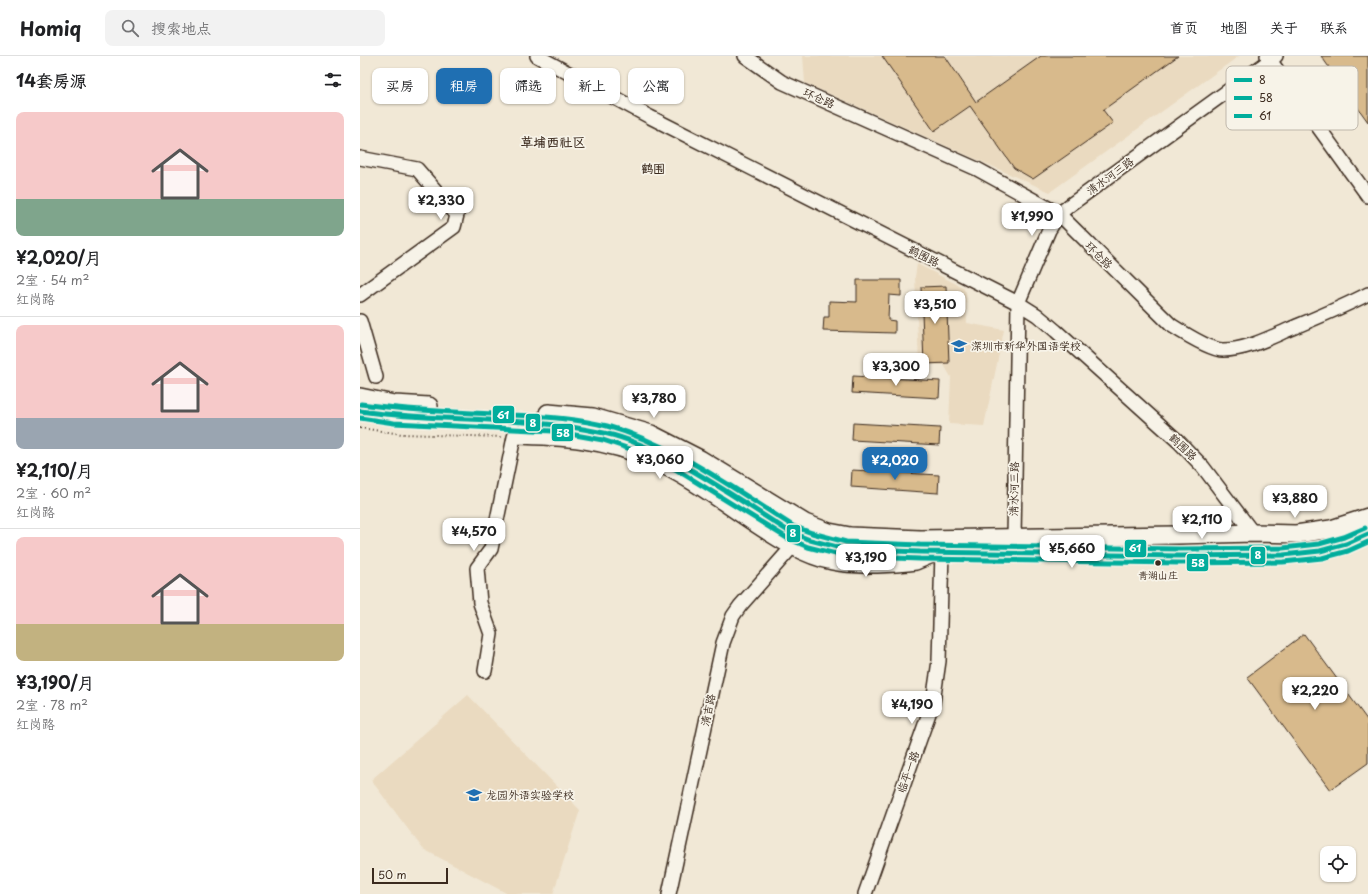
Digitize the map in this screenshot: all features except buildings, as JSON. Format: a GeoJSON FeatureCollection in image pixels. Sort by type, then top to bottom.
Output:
{"type":"FeatureCollection","features":[{"type":"Feature","properties":{"kind":"main road"},"geometry":{"type":"LineString","coordinates":[[360,397],[406,405],[576,414],[623,424],[651,434],[684,450],[800,520],[816,528],[839,534],[871,538],[1014,538],[1253,532],[1296,534],[1342,527],[1368,517]]}},
{"type":"Feature","properties":{"kind":"main road"},"geometry":{"type":"LineString","coordinates":[[360,411],[394,416],[554,424],[591,429],[634,442],[664,456],[693,472],[776,525],[810,540],[856,550],[1180,556],[1304,554],[1346,544],[1368,534]]}},
{"type":"Feature","properties":{"kind":"main road"},"geometry":{"type":"LineString","coordinates":[[1224,555],[1217,547],[1216,543],[1220,536],[1227,533]]}},
{"type":"Feature","properties":{"kind":"street","name":"鹤围路"},"geometry":{"type":"LineString","coordinates":[[537,56],[657,121],[1018,303],[1037,315],[1179,442],[1204,467],[1253,532]]}},
{"type":"Feature","properties":{"kind":"street","name":"环仓路"},"geometry":{"type":"LineString","coordinates":[[752,58],[782,82],[977,168],[1059,214],[1171,325],[1189,337],[1221,350],[1247,345],[1345,306],[1368,294]]}},
{"type":"Feature","properties":{"kind":"street","name":"清水河三路"},"geometry":{"type":"LineString","coordinates":[[1260,66],[1271,58]]}},
{"type":"Feature","properties":{"kind":"street","name":"清水河三路"},"geometry":{"type":"LineString","coordinates":[[1014,538],[1018,303],[1049,230],[1059,214],[1226,91]]}},
{"type":"Feature","properties":{"kind":"street"},"geometry":{"type":"LineString","coordinates":[[1322,130],[1368,196]]}},
{"type":"Feature","properties":{"kind":"street"},"geometry":{"type":"LineString","coordinates":[[360,158],[417,168],[456,215],[454,227],[360,295]]}},
{"type":"Feature","properties":{"kind":"street"},"geometry":{"type":"LineString","coordinates":[[1345,306],[1368,298]]}},
{"type":"Feature","properties":{"kind":"street"},"geometry":{"type":"LineString","coordinates":[[360,321],[376,377]]}},
{"type":"Feature","properties":{"kind":"street"},"geometry":{"type":"LineString","coordinates":[[485,671],[491,634],[480,603],[477,568],[491,549],[514,437],[557,438],[586,441],[635,454],[687,481],[764,532],[792,547],[824,561],[861,565],[916,563],[942,552]]}},
{"type":"Feature","properties":{"kind":"street","name":"清吉路"},"geometry":{"type":"LineString","coordinates":[[669,894],[723,643],[733,616],[740,606],[792,547]]}},
{"type":"Feature","properties":{"kind":"street","name":"临平一路"},"geometry":{"type":"LineString","coordinates":[[865,894],[933,702],[939,661],[942,552]]}},
{"type":"Feature","properties":{"kind":"path"},"geometry":{"type":"LineString","coordinates":[[360,428],[402,434],[514,437]]}},
{"type":"Feature","properties":{"kind":"shaded area"},"geometry":{"type":"Polygon","coordinates":[[[803,56],[1239,56],[1050,192],[805,83],[803,56]]]}},
{"type":"Feature","properties":{"kind":"shaded area","name":"深圳市新华外国语学校"},"geometry":{"type":"Polygon","coordinates":[[[917,264],[962,287],[966,292],[967,323],[1004,330],[984,426],[949,424],[951,377],[944,365],[921,365],[919,362],[915,277],[917,264]]]}},
{"type":"Feature","properties":{"kind":"shaded area","name":"龙园外语实验学校"},"geometry":{"type":"Polygon","coordinates":[[[468,695],[580,810],[553,894],[508,894],[423,849],[371,780],[468,695]]]}},
{"type":"Feature","properties":{"kind":"transit line","name":"61"},"geometry":{"type":"LineString","coordinates":[[361,404],[416,410],[558,418],[607,426],[632,434],[680,456],[726,483],[793,526],[812,533],[846,542],[920,545],[1180,549],[1283,548],[1319,544],[1344,537],[1365,528]]}},
{"type":"Feature","properties":{"kind":"transit line","name":"8"},"geometry":{"type":"LineString","coordinates":[[360,411],[390,415],[513,421],[574,427],[604,433],[628,440],[676,462],[724,489],[790,532],[810,540],[845,549],[920,552],[1180,556],[1283,555],[1320,551],[1346,544],[1368,534]]}},
{"type":"Feature","properties":{"kind":"transit line","name":"58"},"geometry":{"type":"LineString","coordinates":[[360,418],[394,423],[553,431],[603,440],[645,454],[677,470],[787,538],[808,547],[844,556],[920,559],[1180,563],[1283,562],[1322,558],[1348,551],[1368,542]]}},
{"type":"Feature","properties":{"kind":"place","name":"深圳市新华外国语学校"},"geometry":{"type":"Point","coordinates":[959,346]}},
{"type":"Feature","properties":{"kind":"place","name":"青湖山庄"},"geometry":{"type":"Point","coordinates":[1158,563]}},
{"type":"Feature","properties":{"kind":"place","name":"龙园外语实验学校"},"geometry":{"type":"Point","coordinates":[474,795]}},
{"type":"Feature","properties":{"kind":"district","name":"草埔西社区"},"geometry":{"type":"Point","coordinates":[553,142]}},
{"type":"Feature","properties":{"kind":"district","name":"鹤围"},"geometry":{"type":"Point","coordinates":[653,169]}}]}
